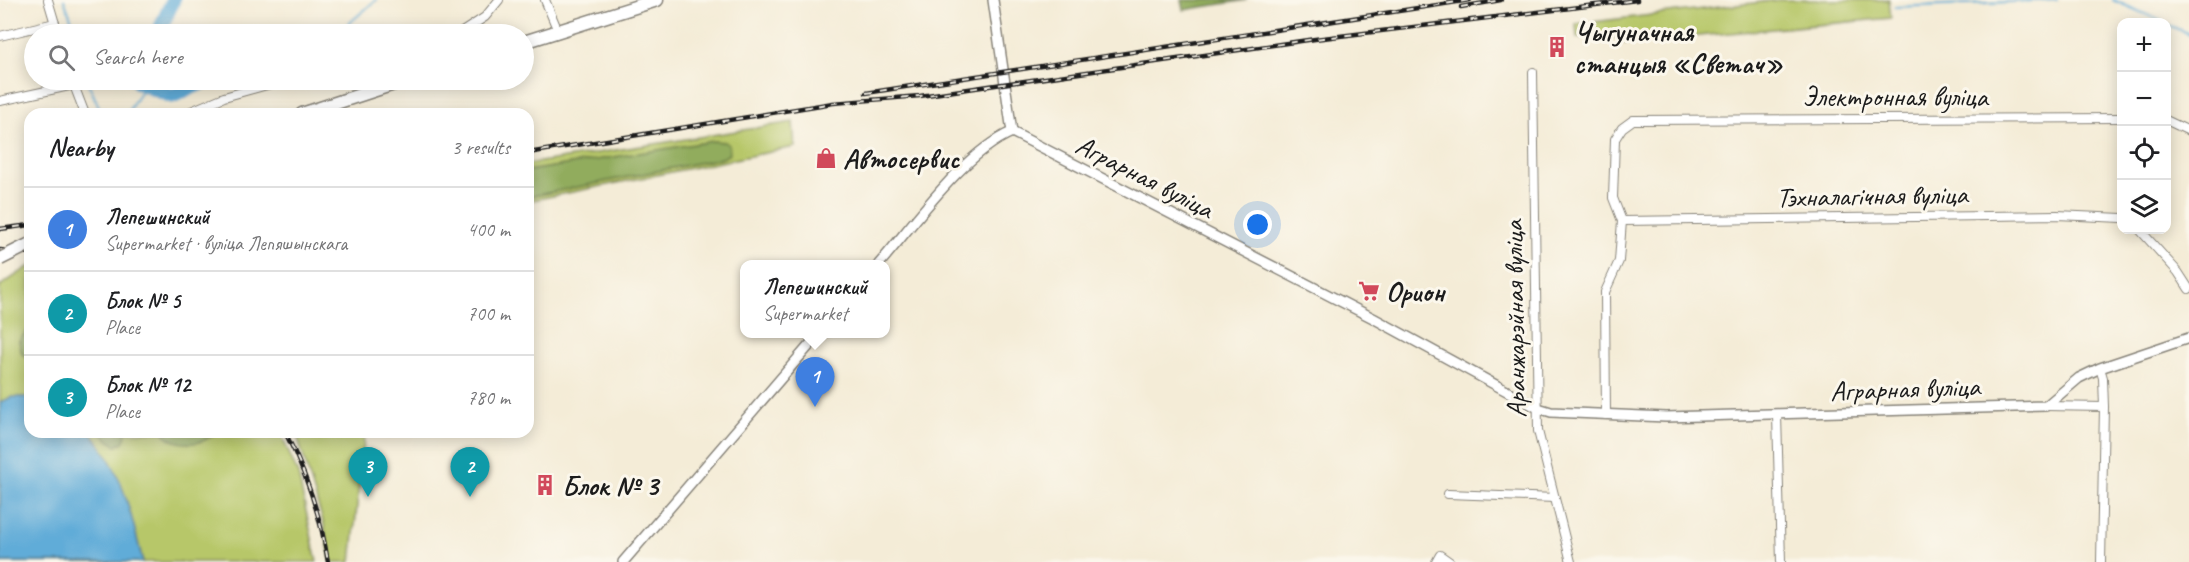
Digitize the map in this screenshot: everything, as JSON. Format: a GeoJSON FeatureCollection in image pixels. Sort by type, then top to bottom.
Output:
{"type":"FeatureCollection","features":[{"type":"Feature","properties":{"kind":"main road"},"geometry":{"type":"LineString","coordinates":[[534,39],[657,0]]}},
{"type":"Feature","properties":{"kind":"main road"},"geometry":{"type":"LineString","coordinates":[[320,108],[375,90]]}},
{"type":"Feature","properties":{"kind":"main road"},"geometry":{"type":"LineString","coordinates":[[0,259],[24,247]]}},
{"type":"Feature","properties":{"kind":"street"},"geometry":{"type":"LineString","coordinates":[[48,0],[55,23],[51,24]]}},
{"type":"Feature","properties":{"kind":"street"},"geometry":{"type":"LineString","coordinates":[[474,24],[485,17],[499,0]]}},
{"type":"Feature","properties":{"kind":"street"},"geometry":{"type":"LineString","coordinates":[[545,0],[558,31]]}},
{"type":"Feature","properties":{"kind":"street"},"geometry":{"type":"LineString","coordinates":[[882,260],[963,167],[990,144],[1012,132],[993,0]]}},
{"type":"Feature","properties":{"kind":"street"},"geometry":{"type":"LineString","coordinates":[[0,36],[24,30]]}},
{"type":"Feature","properties":{"kind":"street","name":"Аранжарэйная вуліца"},"geometry":{"type":"LineString","coordinates":[[1533,72],[1538,431],[1570,562]]}},
{"type":"Feature","properties":{"kind":"street"},"geometry":{"type":"LineString","coordinates":[[0,101],[42,90]]}},
{"type":"Feature","properties":{"kind":"street"},"geometry":{"type":"LineString","coordinates":[[76,90],[83,108]]}},
{"type":"Feature","properties":{"kind":"street"},"geometry":{"type":"LineString","coordinates":[[198,108],[249,90]]}},
{"type":"Feature","properties":{"kind":"street","name":"Электронная вуліца"},"geometry":{"type":"LineString","coordinates":[[1622,221],[1613,198],[1615,139],[1622,128],[1634,120],[2117,118]]}},
{"type":"Feature","properties":{"kind":"street"},"geometry":{"type":"LineString","coordinates":[[2171,122],[2189,131]]}},
{"type":"Feature","properties":{"kind":"street","name":"Аграрная вуліца"},"geometry":{"type":"LineString","coordinates":[[1012,132],[1373,318],[1538,408],[1569,414],[1777,415],[2046,406]]}},
{"type":"Feature","properties":{"kind":"street","name":"Тэхналагічная вуліца"},"geometry":{"type":"LineString","coordinates":[[1622,221],[2057,215],[2117,218]]}},
{"type":"Feature","properties":{"kind":"street"},"geometry":{"type":"LineString","coordinates":[[1606,415],[1605,292],[1618,261],[1622,221]]}},
{"type":"Feature","properties":{"kind":"street"},"geometry":{"type":"LineString","coordinates":[[2144,234],[2178,272],[2189,288]]}},
{"type":"Feature","properties":{"kind":"street"},"geometry":{"type":"LineString","coordinates":[[623,562],[815,338]]}},
{"type":"Feature","properties":{"kind":"street"},"geometry":{"type":"LineString","coordinates":[[2046,406],[2079,378],[2100,368],[2189,338]]}},
{"type":"Feature","properties":{"kind":"street"},"geometry":{"type":"LineString","coordinates":[[2100,368],[2103,378],[2104,407],[2102,562]]}},
{"type":"Feature","properties":{"kind":"street"},"geometry":{"type":"LineString","coordinates":[[2046,406],[2104,407]]}},
{"type":"Feature","properties":{"kind":"street"},"geometry":{"type":"LineString","coordinates":[[1777,415],[1781,562]]}},
{"type":"Feature","properties":{"kind":"street"},"geometry":{"type":"LineString","coordinates":[[1448,494],[1555,498]]}},
{"type":"Feature","properties":{"kind":"street"},"geometry":{"type":"LineString","coordinates":[[1436,562],[1440,555],[1450,562]]}},
{"type":"Feature","properties":{"kind":"green space"},"geometry":{"type":"Polygon","coordinates":[[[1182,0],[1247,0],[1184,10],[1182,0]]]}},
{"type":"Feature","properties":{"kind":"green space"},"geometry":{"type":"Polygon","coordinates":[[[1779,0],[1889,0],[1891,18],[1623,43],[1620,37],[1577,38],[1576,24],[1779,0]]]}},
{"type":"Feature","properties":{"kind":"green space"},"geometry":{"type":"Polygon","coordinates":[[[793,122],[795,147],[534,200],[534,163],[793,122]]]}},
{"type":"Feature","properties":{"kind":"green space"},"geometry":{"type":"Polygon","coordinates":[[[713,141],[725,142],[729,145],[729,154],[723,158],[534,196],[534,170],[713,141]]]}},
{"type":"Feature","properties":{"kind":"green space"},"geometry":{"type":"Polygon","coordinates":[[[24,270],[24,438],[283,438],[298,474],[317,562],[0,562],[0,286],[24,270]]]}},
{"type":"Feature","properties":{"kind":"green space"},"geometry":{"type":"Polygon","coordinates":[[[24,335],[24,355],[22,354],[19,341],[24,335]]]}},
{"type":"Feature","properties":{"kind":"green space"},"geometry":{"type":"Polygon","coordinates":[[[106,438],[125,438],[121,444],[116,446],[106,438]]]}},
{"type":"Feature","properties":{"kind":"green space"},"geometry":{"type":"Polygon","coordinates":[[[170,438],[209,438],[190,443],[170,438]]]}},
{"type":"Feature","properties":{"kind":"green space"},"geometry":{"type":"Polygon","coordinates":[[[298,438],[364,438],[351,562],[331,562],[324,525],[298,438]]]}},
{"type":"Feature","properties":{"kind":"water"},"geometry":{"type":"Polygon","coordinates":[[[12,397],[24,397],[24,438],[95,438],[111,461],[118,477],[130,510],[143,562],[0,562],[0,402],[12,397]]]}},
{"type":"Feature","properties":{"kind":"waterway"},"geometry":{"type":"LineString","coordinates":[[64,0],[73,24]]}},
{"type":"Feature","properties":{"kind":"waterway"},"geometry":{"type":"LineString","coordinates":[[162,24],[173,0]]}},
{"type":"Feature","properties":{"kind":"waterway"},"geometry":{"type":"LineString","coordinates":[[348,24],[376,0]]}},
{"type":"Feature","properties":{"kind":"waterway"},"geometry":{"type":"LineString","coordinates":[[1895,7],[2057,0]]}},
{"type":"Feature","properties":{"kind":"waterway"},"geometry":{"type":"LineString","coordinates":[[2113,0],[2154,18]]}},
{"type":"Feature","properties":{"kind":"waterway"},"geometry":{"type":"LineString","coordinates":[[2171,26],[2189,34]]}},
{"type":"Feature","properties":{"kind":"waterway"},"geometry":{"type":"LineString","coordinates":[[91,90],[99,108]]}},
{"type":"Feature","properties":{"kind":"waterway"},"geometry":{"type":"LineString","coordinates":[[131,108],[141,90]]}},
{"type":"Feature","properties":{"kind":"waterway"},"geometry":{"type":"LineString","coordinates":[[157,90],[172,96],[186,90]]}},
{"type":"Feature","properties":{"kind":"railway"},"geometry":{"type":"LineString","coordinates":[[866,93],[1470,0]]}},
{"type":"Feature","properties":{"kind":"railway"},"geometry":{"type":"LineString","coordinates":[[1461,7],[1501,0]]}},
{"type":"Feature","properties":{"kind":"railway"},"geometry":{"type":"LineString","coordinates":[[534,152],[833,103],[920,96],[1315,39],[1637,0]]}},
{"type":"Feature","properties":{"kind":"railway"},"geometry":{"type":"LineString","coordinates":[[0,229],[24,226]]}},
{"type":"Feature","properties":{"kind":"railway"},"geometry":{"type":"LineString","coordinates":[[0,250],[24,252]]}},
{"type":"Feature","properties":{"kind":"railway"},"geometry":{"type":"LineString","coordinates":[[288,438],[312,496],[328,562]]}},
{"type":"Feature","properties":{"kind":"place","name":"Чыгуначная станцыя «Светач»"},"geometry":{"type":"Point","coordinates":[1557,47]}},
{"type":"Feature","properties":{"kind":"place","name":"Автосервис"},"geometry":{"type":"Point","coordinates":[826,158]}},
{"type":"Feature","properties":{"kind":"place","name":"Орион"},"geometry":{"type":"Point","coordinates":[1369,291]}},
{"type":"Feature","properties":{"kind":"place","name":"Лепешинский"},"geometry":{"type":"Point","coordinates":[815,407]}},
{"type":"Feature","properties":{"kind":"place","name":"Блок № 3"},"geometry":{"type":"Point","coordinates":[545,485]}},
{"type":"Feature","properties":{"kind":"place","name":"Блок № 12"},"geometry":{"type":"Point","coordinates":[368,497]}},
{"type":"Feature","properties":{"kind":"place","name":"Блок № 5"},"geometry":{"type":"Point","coordinates":[470,497]}}]}
